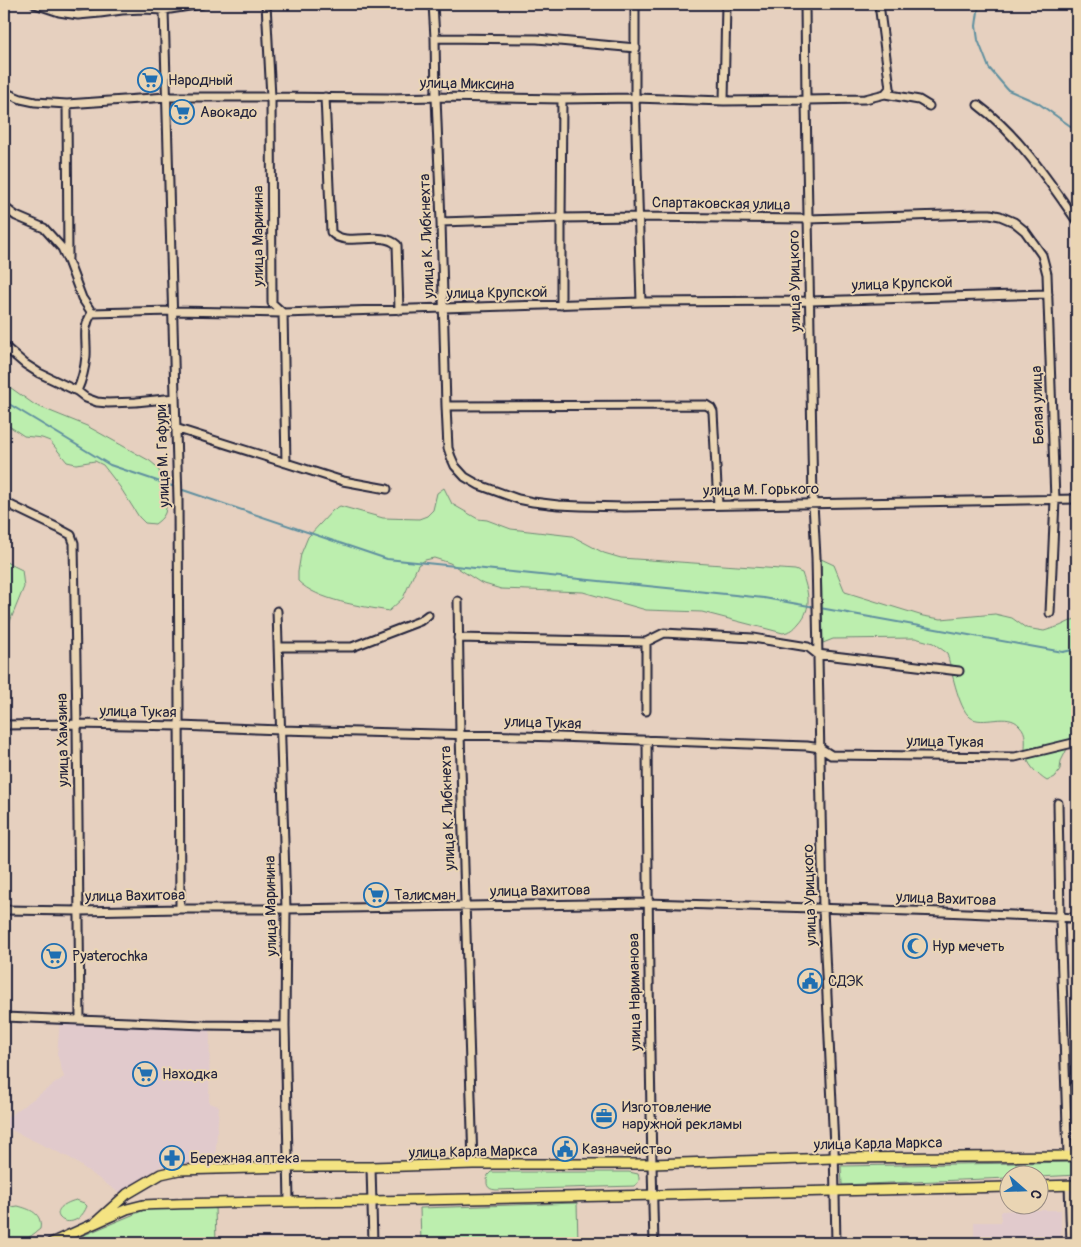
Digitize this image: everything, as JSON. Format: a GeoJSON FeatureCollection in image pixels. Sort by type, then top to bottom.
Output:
{"type":"FeatureCollection","features":[{"type":"Feature","properties":{"kind":"main road","name":"улица Карла Маркса"},"geometry":{"type":"LineString","coordinates":[[96,1222],[128,1194],[161,1174],[179,1170],[473,1164],[652,1164],[834,1158],[1072,1156]]}},
{"type":"Feature","properties":{"kind":"main road"},"geometry":{"type":"LineString","coordinates":[[1048,1186],[1073,1185]]}},
{"type":"Feature","properties":{"kind":"main road","name":"улица Карла Маркса"},"geometry":{"type":"LineString","coordinates":[[51,1243],[127,1209],[143,1205],[653,1196],[998,1187]]}},
{"type":"Feature","properties":{"kind":"street"},"geometry":{"type":"LineString","coordinates":[[35,4],[60,12],[78,15],[202,4]]}},
{"type":"Feature","properties":{"kind":"street","name":"улица Маринина"},"geometry":{"type":"LineString","coordinates":[[266,4],[271,96],[272,303],[283,313],[286,464]]}},
{"type":"Feature","properties":{"kind":"street","name":"улица К. Либкнехта"},"geometry":{"type":"LineString","coordinates":[[432,4],[435,38],[448,448],[455,466]]}},
{"type":"Feature","properties":{"kind":"street"},"geometry":{"type":"LineString","coordinates":[[635,4],[635,98],[641,302]]}},
{"type":"Feature","properties":{"kind":"street"},"geometry":{"type":"LineString","coordinates":[[724,101],[726,4]]}},
{"type":"Feature","properties":{"kind":"street","name":"улица Урицкого"},"geometry":{"type":"LineString","coordinates":[[805,4],[813,503],[816,558],[823,909],[836,1243]]}},
{"type":"Feature","properties":{"kind":"street"},"geometry":{"type":"LineString","coordinates":[[879,4],[890,88],[885,94]]}},
{"type":"Feature","properties":{"kind":"street","name":"улица М. Гафури"},"geometry":{"type":"LineString","coordinates":[[163,7],[178,500],[180,909]]}},
{"type":"Feature","properties":{"kind":"street"},"geometry":{"type":"LineString","coordinates":[[435,38],[537,39],[636,48]]}},
{"type":"Feature","properties":{"kind":"street","name":"улица Миксина"},"geometry":{"type":"LineString","coordinates":[[4,92],[35,102],[67,104],[167,98],[271,96],[635,98],[724,101],[865,99],[885,94],[919,100],[929,106]]}},
{"type":"Feature","properties":{"kind":"street"},"geometry":{"type":"LineString","coordinates":[[325,97],[331,232],[334,236],[342,238],[382,239],[393,241],[397,245],[399,310]]}},
{"type":"Feature","properties":{"kind":"street"},"geometry":{"type":"LineString","coordinates":[[561,305],[562,99]]}},
{"type":"Feature","properties":{"kind":"street"},"geometry":{"type":"LineString","coordinates":[[67,104],[68,261]]}},
{"type":"Feature","properties":{"kind":"street"},"geometry":{"type":"LineString","coordinates":[[978,105],[993,116],[1023,148],[1043,172],[1077,220]]}},
{"type":"Feature","properties":{"kind":"street"},"geometry":{"type":"LineString","coordinates":[[4,207],[16,216],[44,228],[62,248],[80,292],[92,312],[87,320],[85,329],[86,364],[77,391]]}},
{"type":"Feature","properties":{"kind":"street","name":"Спартаковская улица"},"geometry":{"type":"LineString","coordinates":[[441,222],[638,217],[808,219],[979,214],[1000,216]]}},
{"type":"Feature","properties":{"kind":"street","name":"Белая улица"},"geometry":{"type":"LineString","coordinates":[[1000,216],[1014,222],[1026,231],[1042,254],[1047,274],[1055,500],[1050,614]]}},
{"type":"Feature","properties":{"kind":"street","name":"улица Крупской"},"geometry":{"type":"LineString","coordinates":[[92,312],[283,313],[641,302],[810,301],[1048,294]]}},
{"type":"Feature","properties":{"kind":"street"},"geometry":{"type":"LineString","coordinates":[[4,346],[24,364],[77,391],[86,398],[97,402],[108,403],[175,398]]}},
{"type":"Feature","properties":{"kind":"street"},"geometry":{"type":"LineString","coordinates":[[446,406],[706,405],[713,412],[718,505]]}},
{"type":"Feature","properties":{"kind":"street"},"geometry":{"type":"LineString","coordinates":[[176,428],[343,481],[387,489]]}},
{"type":"Feature","properties":{"kind":"street","name":"улица М. Горького"},"geometry":{"type":"LineString","coordinates":[[455,466],[464,477],[479,485],[518,499],[581,506],[1077,499]]}},
{"type":"Feature","properties":{"kind":"street","name":"улица Хамзина"},"geometry":{"type":"LineString","coordinates":[[4,502],[71,535],[74,543],[80,1019]]}},
{"type":"Feature","properties":{"kind":"street","name":"улица К. Либкнехта"},"geometry":{"type":"LineString","coordinates":[[458,601],[460,734],[473,1164]]}},
{"type":"Feature","properties":{"kind":"street","name":"улица Маринина"},"geometry":{"type":"LineString","coordinates":[[277,611],[286,909],[285,1026],[289,1201]]}},
{"type":"Feature","properties":{"kind":"street"},"geometry":{"type":"LineString","coordinates":[[278,647],[352,648],[420,621],[428,615]]}},
{"type":"Feature","properties":{"kind":"street"},"geometry":{"type":"LineString","coordinates":[[458,638],[646,642],[664,633],[753,638],[808,647],[818,654],[959,671]]}},
{"type":"Feature","properties":{"kind":"street"},"geometry":{"type":"LineString","coordinates":[[646,642],[646,710]]}},
{"type":"Feature","properties":{"kind":"street","name":"улица Тукая"},"geometry":{"type":"LineString","coordinates":[[4,725],[180,726],[646,740],[807,746],[820,748],[832,755],[1016,757],[1077,742]]}},
{"type":"Feature","properties":{"kind":"street","name":"улица Нариманова"},"geometry":{"type":"LineString","coordinates":[[646,740],[654,1243]]}},
{"type":"Feature","properties":{"kind":"street"},"geometry":{"type":"LineString","coordinates":[[1058,803],[1060,917],[1072,1156]]}},
{"type":"Feature","properties":{"kind":"street","name":"улица Вахитова"},"geometry":{"type":"LineString","coordinates":[[4,910],[80,912],[648,903],[1077,918]]}},
{"type":"Feature","properties":{"kind":"street"},"geometry":{"type":"LineString","coordinates":[[4,1017],[204,1025],[285,1026]]}},
{"type":"Feature","properties":{"kind":"street"},"geometry":{"type":"LineString","coordinates":[[371,1167],[373,1243]]}},
{"type":"Feature","properties":{"kind":"street"},"geometry":{"type":"LineString","coordinates":[[1071,1243],[1073,1185]]}},
{"type":"Feature","properties":{"kind":"shaded area"},"geometry":{"type":"Polygon","coordinates":[[[60,1020],[210,1027],[209,1103],[219,1106],[215,1162],[161,1166],[119,1193],[70,1158],[7,1128],[5,1119],[64,1077],[57,1054],[60,1020]]]}},
{"type":"Feature","properties":{"kind":"shaded area"},"geometry":{"type":"Polygon","coordinates":[[[1048,1210],[1061,1210],[1061,1243],[974,1243],[974,1222],[1001,1222],[1001,1214],[1048,1214],[1048,1210]]]}},
{"type":"Feature","properties":{"kind":"green space"},"geometry":{"type":"Polygon","coordinates":[[[4,383],[35,405],[87,426],[155,465],[161,475],[166,496],[166,508],[162,518],[155,524],[145,523],[103,465],[95,461],[76,464],[67,462],[50,441],[24,436],[4,424],[4,383]]]}},
{"type":"Feature","properties":{"kind":"green space"},"geometry":{"type":"Polygon","coordinates":[[[444,488],[452,504],[478,519],[487,520],[511,529],[572,536],[604,553],[621,558],[795,570],[802,573],[806,586],[808,605],[803,617],[794,629],[783,633],[702,612],[646,610],[583,592],[501,589],[481,583],[450,563],[434,558],[425,560],[418,565],[403,598],[389,611],[353,605],[328,598],[307,588],[298,581],[301,554],[308,537],[333,510],[340,506],[383,518],[419,519],[427,516],[433,510],[437,493],[444,488]]]}},
{"type":"Feature","properties":{"kind":"green space"},"geometry":{"type":"Polygon","coordinates":[[[821,559],[834,565],[845,592],[923,616],[941,619],[995,614],[1012,618],[1026,628],[1044,631],[1077,618],[1077,720],[1074,735],[1055,777],[1047,781],[1039,775],[1027,760],[1024,732],[1015,722],[1002,719],[981,721],[970,717],[962,705],[947,653],[933,643],[915,638],[833,639],[823,643],[821,559]]]}},
{"type":"Feature","properties":{"kind":"green space"},"geometry":{"type":"Polygon","coordinates":[[[4,561],[22,570],[24,587],[4,636],[4,561]]]}},
{"type":"Feature","properties":{"kind":"green space"},"geometry":{"type":"Polygon","coordinates":[[[1077,1162],[1077,1175],[1048,1177],[1048,1164],[998,1164],[998,1178],[842,1185],[841,1166],[1077,1162]]]}},
{"type":"Feature","properties":{"kind":"green space"},"geometry":{"type":"Polygon","coordinates":[[[491,1172],[629,1172],[638,1174],[639,1179],[635,1186],[496,1190],[488,1186],[488,1175],[491,1172]]]}},
{"type":"Feature","properties":{"kind":"green space"},"geometry":{"type":"Polygon","coordinates":[[[76,1200],[87,1206],[81,1216],[74,1221],[67,1222],[62,1220],[58,1215],[59,1210],[64,1205],[76,1200]]]}},
{"type":"Feature","properties":{"kind":"green space"},"geometry":{"type":"Polygon","coordinates":[[[577,1203],[578,1243],[421,1243],[420,1208],[577,1203]]]}},
{"type":"Feature","properties":{"kind":"green space"},"geometry":{"type":"Polygon","coordinates":[[[18,1206],[31,1210],[37,1215],[40,1229],[24,1240],[4,1243],[4,1208],[18,1206]]]}},
{"type":"Feature","properties":{"kind":"green space"},"geometry":{"type":"Polygon","coordinates":[[[215,1207],[216,1243],[65,1243],[149,1208],[215,1207]]]}},
{"type":"Feature","properties":{"kind":"waterway"},"geometry":{"type":"LineString","coordinates":[[979,4],[976,26],[978,40],[989,68],[1008,90],[1038,103],[1076,130],[1077,133]]}},
{"type":"Feature","properties":{"kind":"waterway"},"geometry":{"type":"LineString","coordinates":[[4,401],[110,465],[175,487]]}},
{"type":"Feature","properties":{"kind":"waterway"},"geometry":{"type":"LineString","coordinates":[[180,489],[387,559],[764,598],[815,607]]}},
{"type":"Feature","properties":{"kind":"waterway"},"geometry":{"type":"LineString","coordinates":[[820,608],[1063,652],[1077,649]]}},
{"type":"Feature","properties":{"kind":"place","name":"Народный"},"geometry":{"type":"Point","coordinates":[150,80]}},
{"type":"Feature","properties":{"kind":"place","name":"Авокадо"},"geometry":{"type":"Point","coordinates":[182,112]}},
{"type":"Feature","properties":{"kind":"place","name":"Талисман"},"geometry":{"type":"Point","coordinates":[376,895]}},
{"type":"Feature","properties":{"kind":"place","name":"Нур мечеть"},"geometry":{"type":"Point","coordinates":[915,946]}},
{"type":"Feature","properties":{"kind":"place","name":"Pyaterochka"},"geometry":{"type":"Point","coordinates":[54,956]}},
{"type":"Feature","properties":{"kind":"place","name":"СДЭК"},"geometry":{"type":"Point","coordinates":[810,981]}},
{"type":"Feature","properties":{"kind":"place","name":"Находка"},"geometry":{"type":"Point","coordinates":[145,1074]}},
{"type":"Feature","properties":{"kind":"place","name":"Изготовление наружной рекламы"},"geometry":{"type":"Point","coordinates":[604,1116]}},
{"type":"Feature","properties":{"kind":"place","name":"Казначейство"},"geometry":{"type":"Point","coordinates":[565,1149]}},
{"type":"Feature","properties":{"kind":"place","name":"Бережная аптека"},"geometry":{"type":"Point","coordinates":[172,1158]}}]}
